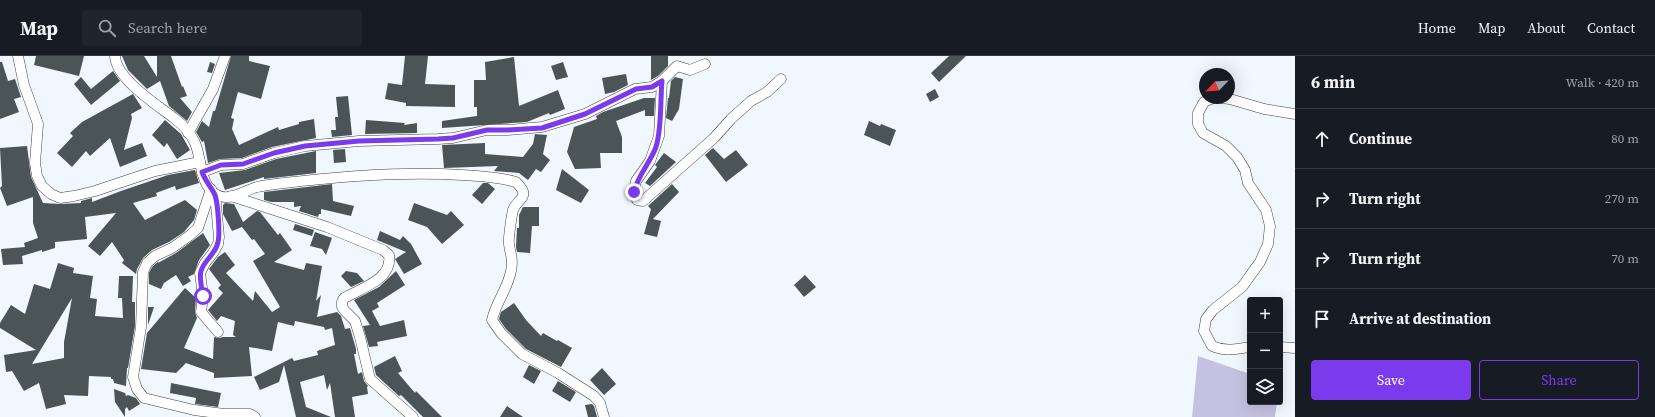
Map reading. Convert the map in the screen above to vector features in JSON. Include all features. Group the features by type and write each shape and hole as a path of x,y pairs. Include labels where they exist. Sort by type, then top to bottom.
{"street":[{"path":"18,56 24,85 38,124 36,163 37,176 42,186 51,194 60,198 95,191 155,171 243,164 274,153 305,146 359,141 453,138 487,130 542,128 585,114 636,89 652,87 662,81 677,66 690,70 705,64"},
{"path":"115,56 115,60 125,77 135,88 176,120 195,143 201,167 213,192 220,237 213,253 200,272 203,296 201,312 218,332"},
{"path":"188,133 213,88 225,56"},
{"path":"662,81 659,136 650,160 636,181 634,192 638,200 643,201 714,138 731,119 751,101 767,92 781,79"},
{"path":"1235,100 1264,109 1295,114"},
{"path":"1203,104 1198,113 1198,124 1203,133 1226,146 1237,157 1245,170 1248,183 1266,210 1270,226 1268,244 1260,262 1242,287 1213,310 1206,319 1204,331 1212,346 1221,350 1247,348"},
{"path":"213,192 222,197 231,196 256,187 272,184 408,172 477,176 516,182 521,186 523,198 513,209 508,243 513,258 511,272 502,298 497,303 492,320 501,333 522,354 558,373 594,396 600,403 604,417"},
{"path":"213,192 198,228 172,248 155,256 147,263 143,272 141,286 141,327 133,377 137,388 144,398 194,410 224,414 250,414 256,417"},
{"path":"231,196 327,227 383,250 389,255 390,262 388,269 379,280 344,298 342,307 355,321 370,378 414,417"},
{"path":"1283,347 1295,348"}],"shaded area":[{"path":"1198,356 1247,373 1247,405 1277,405 1275,417 1192,417"}],"building":[{"path":"36,56 84,56 79,76 34,65"},
{"path":"122,56 144,56 157,77 157,56 171,56 182,87 183,86 187,96 180,98 192,112 187,121 169,106 160,81 147,89 128,70"},
{"path":"231,56 249,56 249,61 270,66 261,99 238,92 231,118 234,119 232,129 239,145 278,127 279,130 299,124 299,122 314,119 316,138 272,147 242,158 220,159 208,163 204,141 202,142 196,132 202,121 209,127"},
{"path":"405,56 428,56 425,84 455,85 455,107 406,106 406,103 385,99 388,83 402,85"},
{"path":"651,56 668,56 668,66 658,76 651,80"},
{"path":"949,56 966,56 939,82 931,73"},
{"path":"514,57 519,106 558,90 565,109 550,115 549,113 527,122 442,128 442,121 477,116 477,107 474,107 474,80 486,80 485,62"},
{"path":"0,62 2,62 8,81 15,79 21,97 14,99 19,112 0,119"},
{"path":"210,62 215,64 212,73 207,72"},
{"path":"563,62 568,77 556,80 551,66"},
{"path":"113,71 120,81 91,105 74,84 81,77 91,89"},
{"path":"626,74 628,85 614,92 605,94 602,78"},
{"path":"675,77 683,79 679,109 672,121 666,118 671,81"},
{"path":"935,89 939,97 930,102 926,94"},
{"path":"133,94 142,108 131,114 132,118 124,150 142,143 147,156 120,167 110,138 90,156 86,151 72,167 57,153 73,136 70,133 82,122"},
{"path":"348,96 352,135 332,137 331,130 336,130 335,117 338,117 336,97"},
{"path":"644,98 655,98 654,116 645,116 645,110 616,121 622,137 622,153 600,153 601,168 575,169 567,152 574,127 597,119 596,116 603,112"},
{"path":"165,120 181,134 190,150 177,159 167,143 164,147 152,135"},
{"path":"366,120 405,123 404,125 417,123 417,133 365,134"},
{"path":"869,121 880,126 881,124 896,130 890,146 864,135"},
{"path":"535,134 547,135 543,154 550,160 541,172 536,169 528,180 519,173 494,171 498,166 444,168 442,145 485,143 485,154 523,157 533,144"},
{"path":"27,146 31,177 43,203 81,203 81,201 92,198 92,202 168,175 195,170 199,183 176,190 175,186 156,193 157,196 133,203 145,220 185,200 197,210 194,220 184,232 169,242 152,250 143,258 136,274 122,263 124,260 112,242 100,256 88,246 116,213 85,217 87,239 55,242 55,248 22,256 23,264 3,265 1,249 25,247 24,243 38,238 33,223 33,197 7,206 0,188 2,186 0,148"},
{"path":"713,148 724,159 736,150 748,165 726,182 705,155"},
{"path":"345,149 346,162 334,163 333,150"},
{"path":"316,151 316,173 264,179 264,177 225,190 219,173 245,170 276,159"},
{"path":"664,153 676,162 650,186 645,183 657,167 655,165"},
{"path":"562,169 589,190 581,203 556,190"},
{"path":"483,183 488,183 495,189 482,204 472,195"},
{"path":"332,184 333,201 354,206 351,216 321,209 321,214 319,214 318,217 299,211 301,206 294,207 294,202 271,202 264,200 264,192"},
{"path":"672,184 679,192 653,219 661,221 657,237 644,234 651,209 648,206"},
{"path":"225,203 234,204 243,222 257,211 260,212 278,235 280,233 292,250 274,262 304,270 306,263 322,266 316,301 321,295 317,317 337,312 341,316 345,329 350,328 356,349 356,354 354,354 358,374 362,372 364,381 368,386 368,394 352,397 355,417 335,417 330,383 327,390 324,375 300,382 306,407 331,417 296,417 284,365 279,382 260,390 254,377 292,358 294,361 318,355 317,351 335,345 332,328 325,330 324,327 295,321 294,326 278,322 272,351 249,347 252,376 214,378 214,373 186,363 176,373 141,369 147,333 185,288 196,298 195,312 197,318 184,348 213,359 214,337 236,337 233,335 235,321 221,316 217,321 208,310 223,293 218,288 221,285 209,269 218,257 225,252 235,265 226,273 253,301 255,291 272,312 280,307 253,261 265,254 254,239 252,240 242,227 232,231 223,214 223,205"},
{"path":"414,203 447,215 451,211 464,225 442,244 427,227 408,220"},
{"path":"523,207 539,207 539,226 532,226 530,253 517,252 516,247 517,228 519,228 519,215"},
{"path":"295,224 314,230 312,236 293,230"},
{"path":"380,231 400,240 403,236 411,244 422,264 404,274 395,259 406,252 377,240"},
{"path":"315,232 332,238 326,255 322,249 310,246"},
{"path":"203,233 210,245 199,260 194,274 188,277 191,281 183,286 176,275 164,283 161,289 149,284 149,273 152,267 159,261 158,263 176,253"},
{"path":"58,263 74,268 73,273 93,276 90,298 97,299 95,316 123,318 122,298 118,298 119,276 133,276 132,302 135,302 135,326 127,368 126,386 114,383 111,377 89,376 88,396 64,395 66,404 46,409 39,383 24,391 12,371 6,372 4,355 36,350 0,328 0,323 11,305 25,314 34,284 50,289","holes":["72,298 64,342 64,358 32,364"]},
{"path":"346,271 357,273 364,281 351,287 341,276"},
{"path":"396,271 405,285 377,303 379,307 372,311 380,326 404,320 407,336 377,342 378,346 369,347 363,326 370,325 354,300 379,287"},
{"path":"805,275 816,287 804,297 794,285"},
{"path":"514,303 526,320 541,336 543,333 572,348 561,367 526,349 506,329 499,319 500,315 501,312"},
{"path":"148,307 154,307 148,325"},
{"path":"395,356 402,371 398,373 415,393 416,391 442,417 423,417 401,395 399,396 376,375 374,367"},
{"path":"529,365 541,371 534,384 523,377"},
{"path":"602,368 616,384 604,395 590,380"},
{"path":"558,381 576,392 570,402 552,391"},
{"path":"171,383 221,393 218,407 195,404 196,398 170,393"},
{"path":"114,389 125,393 126,396 128,395 136,398 140,404 129,411 127,407 125,409 125,417 115,402"},
{"path":"592,404 597,417 588,417 585,405"},
{"path":"507,406 523,417 500,417"}],"route":[{"path":"203,296 200,272 213,253 220,237 215,194 206,182 202,172 221,165 243,164 287,149 359,141 453,138 464,134 487,130 542,128 585,114 636,89 652,87 662,81 659,136 656,148 636,181 634,192"}]}
